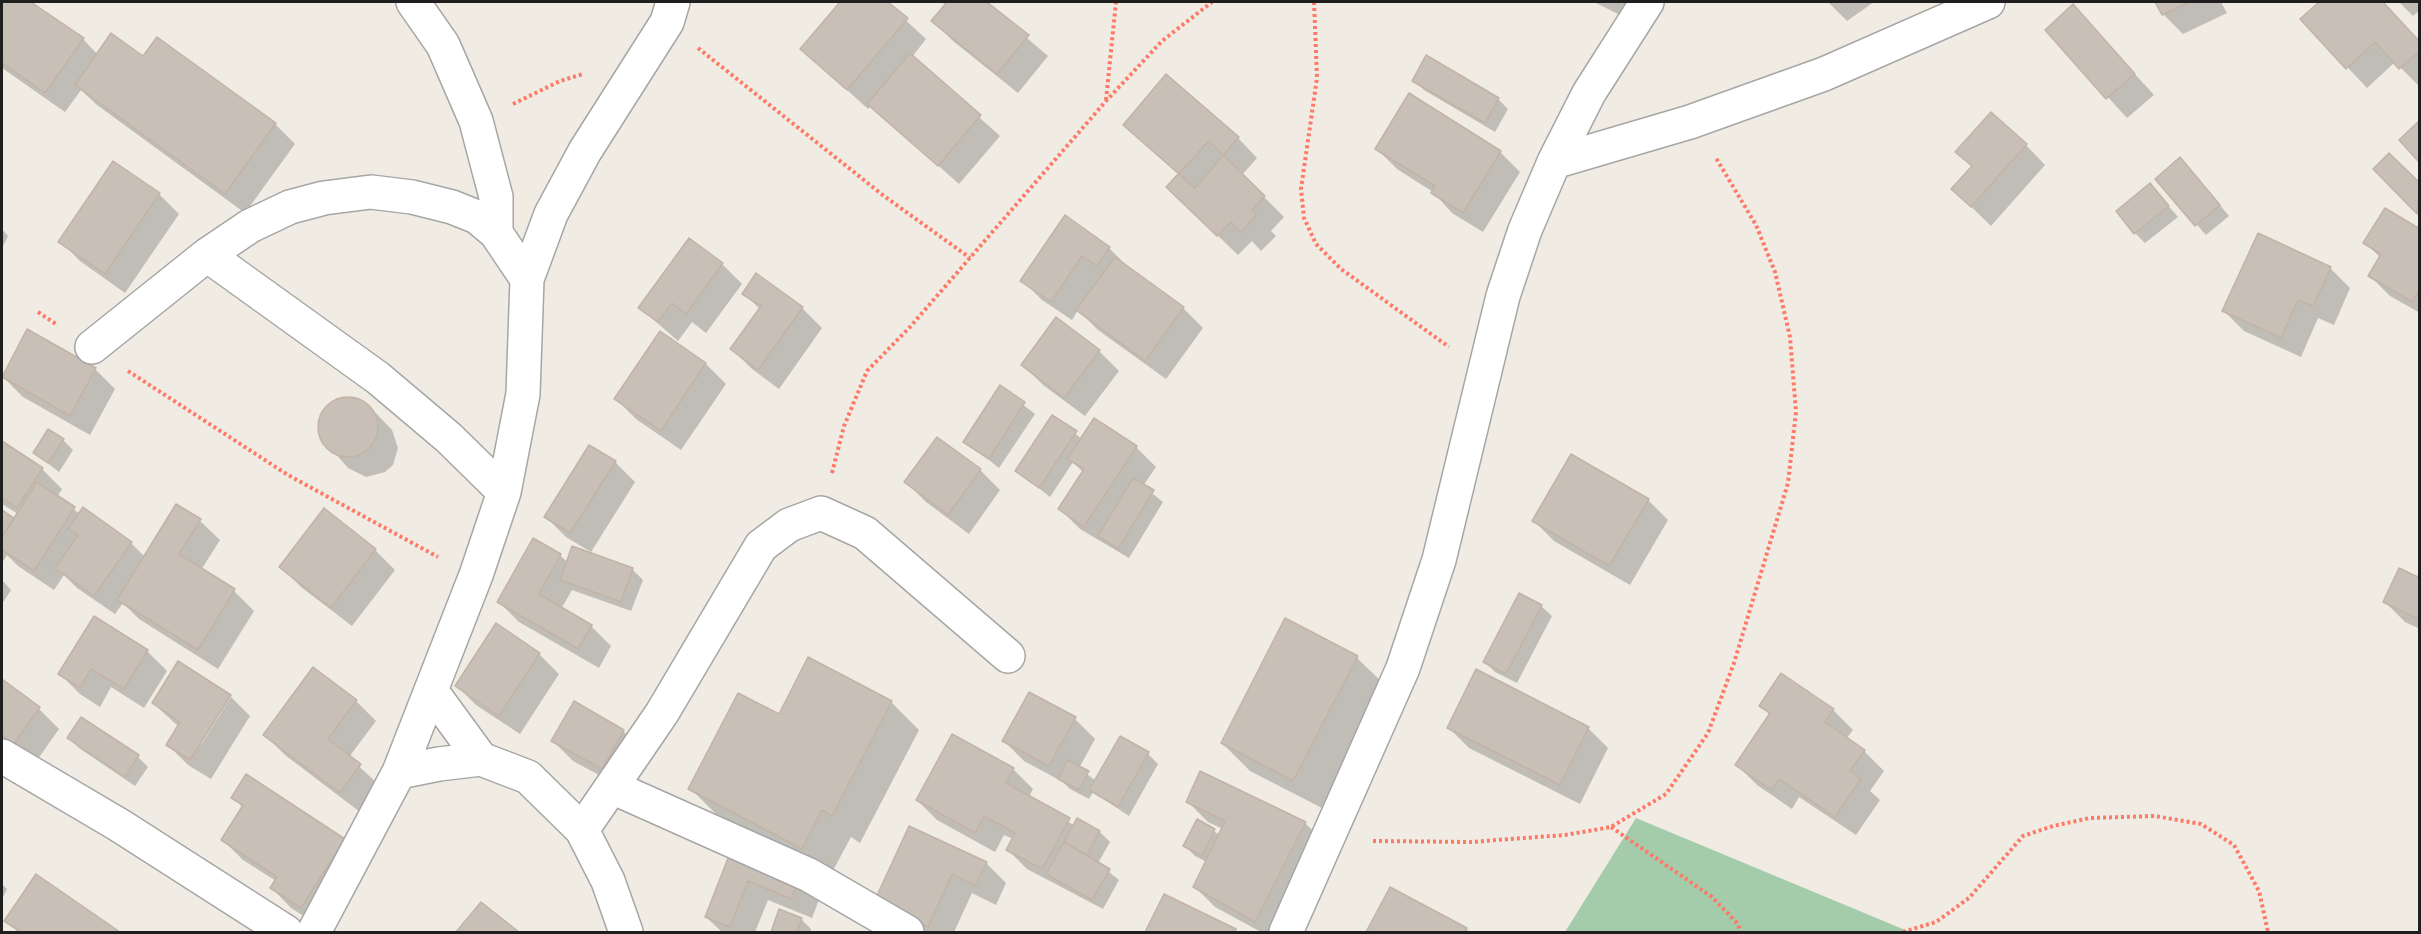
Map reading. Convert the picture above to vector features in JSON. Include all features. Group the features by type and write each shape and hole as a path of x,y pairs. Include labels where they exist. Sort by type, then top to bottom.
{"street":[{"path":"413,2 443,45 476,121 496,197 496,233"},
{"path":"1286,933 1403,668 1439,560 1483,372 1503,296 1521,241 1554,162 1589,93 1647,2"},
{"path":"1554,162 1690,122 1824,74 1988,2"},
{"path":"314,933 399,772 476,575 504,492 522,394 527,279 557,203 585,151 638,70 670,12"},
{"path":"92,347 207,255 250,226 290,207 324,198 371,192 412,197 452,207 477,217 496,233 527,279"},
{"path":"207,255 378,378 449,438 504,492"},
{"path":"582,830 662,713 761,546 789,525 821,513 865,533 1008,656"},
{"path":"432,692 481,759"},
{"path":"2,756 119,825 286,933"},
{"path":"399,772 481,759 528,777 582,830 608,881 626,933"},
{"path":"612,787 809,875 907,933"}],"path":[{"path":"1106,101 1116,2"},
{"path":"821,513 844,426 867,371 1162,41 1212,2"},
{"path":"1314,2 1317,78 1301,189 1304,218 1316,244 1341,270 1483,372"},
{"path":"670,12 764,103 970,258"},
{"path":"476,121 576,75 638,70"},
{"path":"1327,840 1470,842 1565,835 1611,827 1666,794 1708,733 1734,663 1762,563 1788,483 1796,412 1790,337 1775,272 1756,225 1728,175 1690,122"},
{"path":"38,312 288,475 427,552 476,575"},
{"path":"1904,933 1936,922 1969,898 2023,836 2053,826 2090,818 2155,816 2201,824 2234,845 2259,891 2268,933"},
{"path":"1611,827 1712,897 1737,923 1741,933"}],"green space":[{"path":"1636,818 1910,932 1565,932"}],"building":[{"path":"2,2 31,2 84,38 45,93 2,63"},
{"path":"840,2 888,2 908,18 847,90 800,49"},
{"path":"947,2 987,2 1029,35 997,74 931,21"},
{"path":"2155,2 2190,2 2162,15"},
{"path":"2319,2 2383,2 2420,42 2420,51 2399,69 2375,42 2346,69 2300,19"},
{"path":"2073,4 2135,74 2106,99 2045,30"},
{"path":"111,33 143,56 157,37 276,123 225,194 75,85"},
{"path":"910,53 981,115 938,166 867,104"},
{"path":"1426,55 1499,98 1485,123 1412,81"},
{"path":"1166,74 1239,137 1195,188 1123,125"},
{"path":"1409,93 1501,151 1463,213 1431,193 1435,186 1375,149"},
{"path":"1991,112 2027,144 1971,207 1951,189 1972,166 1955,152"},
{"path":"2420,120 2420,159 2418,161 2399,140"},
{"path":"1209,141 1265,196 1252,210 1257,215 1241,232 1231,222 1217,236 1166,187"},
{"path":"2389,153 2420,183 2417,214 2373,169"},
{"path":"2180,157 2220,205 2195,226 2155,179"},
{"path":"113,161 160,193 105,274 58,242"},
{"path":"2150,183 2169,206 2134,234 2116,211"},
{"path":"2385,208 2420,229 2420,290 2412,302 2368,276 2381,254 2363,243"},
{"path":"1065,215 1110,247 1097,266 1082,256 1051,302 1020,281"},
{"path":"2258,233 2331,267 2313,306 2298,300 2281,338 2222,311"},
{"path":"689,238 723,263 686,314 672,303 658,322 638,308"},
{"path":"1115,257 1184,307 1145,361 1076,310"},
{"path":"756,273 803,307 758,370 730,349 761,306 742,294"},
{"path":"1056,317 1100,350 1064,398 1021,365"},
{"path":"27,329 96,368 70,416 2,377"},
{"path":"660,331 706,363 661,431 614,399"},
{"path":"1000,385 1025,402 989,459 963,442"},
{"path":"342,397 354,397 365,402 373,410 378,427 376,439 365,452 354,457 342,457 331,452 323,444 318,433 318,421 323,410 331,402"},
{"path":"1052,415 1077,431 1039,488 1015,471"},
{"path":"1094,418 1137,446 1084,527 1058,509 1084,469 1067,459"},
{"path":"48,429 64,439 48,463 33,453"},
{"path":"937,437 981,469 948,515 904,482"},
{"path":"2,441 43,468 17,508 2,498"},
{"path":"589,445 616,461 570,533 544,517"},
{"path":"1571,454 1649,499 1609,566 1532,521"},
{"path":"1133,478 1154,490 1118,549 1098,536"},
{"path":"37,482 75,507 34,571 2,550 2,537"},
{"path":"176,504 201,519 179,554 235,589 198,650 117,600"},
{"path":"83,507 132,542 94,596 55,568 78,535 68,529"},
{"path":"324,508 376,549 331,608 279,567"},
{"path":"2,510 14,518 2,537"},
{"path":"533,538 561,554 539,594 592,625 578,649 497,602"},
{"path":"572,546 633,568 621,602 560,580"},
{"path":"2399,568 2420,578 2420,620 2383,602"},
{"path":"1519,593 1542,605 1506,674 1483,662"},
{"path":"94,616 148,650 124,689 91,669 80,688 58,674"},
{"path":"1285,618 1358,656 1293,781 1221,743"},
{"path":"496,623 540,653 499,716 455,686"},
{"path":"808,657 892,701 832,816 822,810 802,849 688,789 738,693 779,714"},
{"path":"178,661 231,695 190,760 166,745 180,722 152,703"},
{"path":"313,667 357,700 328,739 361,764 340,793 263,735"},
{"path":"1476,669 1589,727 1560,785 1447,728"},
{"path":"1781,673 1834,709 1825,722 1865,750 1850,771 1861,779 1835,817 1779,779 1771,790 1735,765 1770,713 1759,706"},
{"path":"2,679 40,707 14,744 2,735"},
{"path":"1029,692 1076,717 1049,766 1002,741"},
{"path":"574,701 624,730 602,769 551,741"},
{"path":"81,717 139,755 125,777 67,738"},
{"path":"952,734 1014,768 1006,783 1070,818 1042,869 1006,850 1015,833 984,816 975,833 916,800"},
{"path":"1120,736 1149,752 1118,807 1089,790"},
{"path":"1067,760 1089,771 1079,790 1058,779"},
{"path":"1200,771 1306,822 1255,922 1193,887 1225,821 1186,802"},
{"path":"246,774 345,839 301,908 270,888 277,877 221,840 243,805 231,798"},
{"path":"1077,818 1100,831 1087,855 1064,842"},
{"path":"1197,819 1215,829 1202,856 1183,846"},
{"path":"909,826 987,862 975,886 952,874 928,927 874,902"},
{"path":"1064,842 1110,869 1092,900 1046,874"},
{"path":"732,848 800,876 791,899 748,881 730,927 705,917"},
{"path":"36,874 120,932 21,932 4,921"},
{"path":"1390,887 1467,928 1464,932 1366,932"},
{"path":"1164,894 1236,929 1235,932 1145,932"},
{"path":"481,902 519,932 456,932"},
{"path":"779,909 802,918 797,932 771,932"}]}
